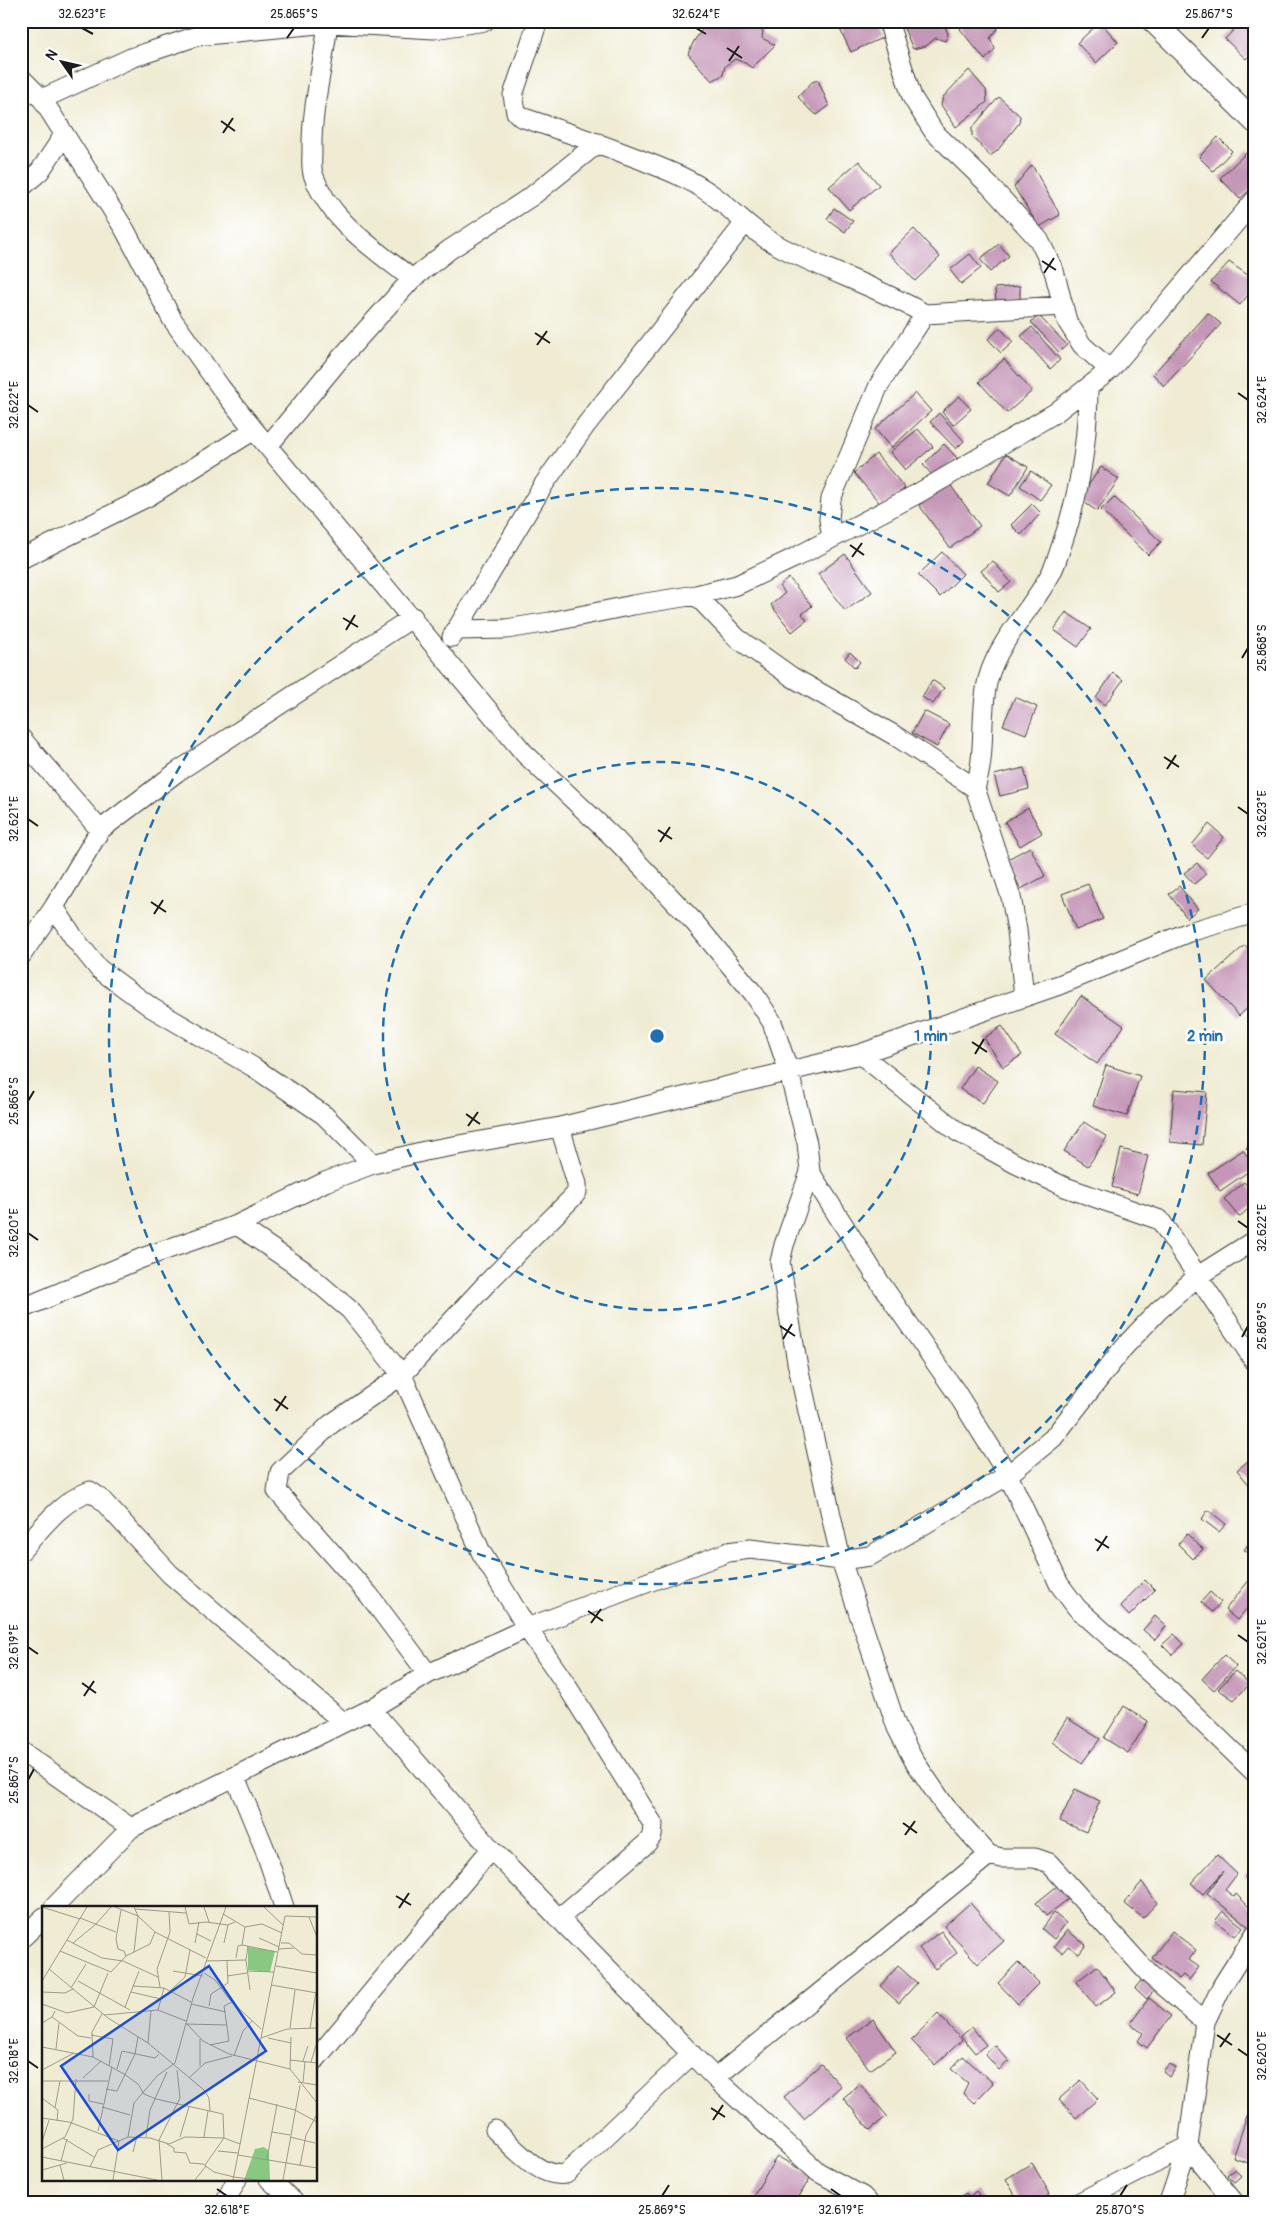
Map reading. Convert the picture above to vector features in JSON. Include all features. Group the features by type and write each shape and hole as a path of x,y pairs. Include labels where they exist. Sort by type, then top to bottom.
{"street":[{"path":"42,99 131,58 197,36 328,22 434,29 485,21"},
{"path":"538,21 513,95 516,112 521,117 598,143 679,175 712,194 745,223 774,244 817,266 899,299 925,314 1063,306"},
{"path":"888,21 912,97 934,132 991,187 1039,240 1054,271 1067,322 1082,345 1110,370"},
{"path":"1153,21 1255,122"},
{"path":"328,22 318,83 312,142 313,173 327,202 352,230 412,280"},
{"path":"21,78 42,99 125,230 172,318 221,388 254,430 413,617 524,753 616,841 695,923 754,994 772,1022 788,1069 807,1143 810,1172 780,1262 797,1362 841,1560 897,1728 913,1759 945,1806 989,1855 1001,1858 1035,1858 1048,1863 1149,1974 1205,2022"},
{"path":"21,188 40,170 64,135"},
{"path":"268,446 339,360 412,280 449,250 532,196 598,143"},
{"path":"457,630 506,629 550,622 633,605 696,595 737,585 917,494 1055,413 1110,370 1255,200"},
{"path":"441,652 457,630 544,484 586,425 745,223"},
{"path":"832,538 829,518 831,499 879,385 925,314"},
{"path":"1024,997 1017,930 1011,897 976,788 980,776 982,714 988,678 1003,645 1051,574 1070,521 1088,428 1088,387"},
{"path":"21,559 149,496 254,430"},
{"path":"696,595 737,638 792,677 894,735 976,788"},
{"path":"21,956 54,907 100,830 178,772 413,617"},
{"path":"21,738 100,830"},
{"path":"54,907 74,938 99,968 152,1008 253,1067 324,1114 373,1164"},
{"path":"21,1309 142,1258 237,1225 325,1182 373,1164 425,1151 560,1127 788,1069 860,1054 1024,997 1189,932 1255,913"},
{"path":"860,1054 958,1132 1008,1160 1065,1188 1160,1220 1255,1362"},
{"path":"428,1674 369,1595 277,1491 280,1472 303,1448 331,1424 402,1375 577,1192 573,1168 560,1127"},
{"path":"810,1172 882,1284 956,1392 1008,1475 1059,1584 1076,1608 1172,1692 1255,1773"},
{"path":"237,1225 303,1270 350,1310 402,1375 481,1552 527,1628 565,1683 653,1824 652,1836 647,1842 558,1919"},
{"path":"55,1906 131,1828 371,1709 428,1674 527,1628 728,1552 750,1549 841,1560 870,1556 1008,1475 1054,1438 1124,1347 1159,1310 1198,1276 1255,1240"},
{"path":"21,1551 63,1505 77,1496 90,1491 100,1498 170,1574 344,1722"},
{"path":"371,1709 491,1849 715,2078 818,2172 862,2196 868,2202"},
{"path":"21,1751 131,1828"},
{"path":"235,1777 264,1847 284,1906"},
{"path":"318,2057 491,1849"},
{"path":"715,2078 989,1855"},
{"path":"21,1939 42,1919"},
{"path":"1169,2202 1188,2146 1205,2022 1222,1986 1255,1934"},
{"path":"495,2130 541,2170 556,2176 566,2174 692,2054"},
{"path":"1080,2202 1117,2181 1188,2146"},
{"path":"1188,2146 1234,2202"},
{"path":"225,2202 236,2180"},
{"path":"270,2180 294,2202"}],"building":[{"path":"708,21 752,21 763,31 762,38 775,45 752,68 735,59 725,66 723,75 712,81 688,54 694,41"},
{"path":"836,21 875,21 884,37 851,52"},
{"path":"910,21 943,21 948,34 945,41 936,38 926,46 913,49 903,26"},
{"path":"968,21 978,21 980,24 993,21 998,28 990,38 995,49 985,60 960,29"},
{"path":"1242,21 1255,33 1255,50 1246,59 1225,39"},
{"path":"1100,22 1118,42 1096,63 1077,43"},
{"path":"969,70 986,90 987,102 956,127 941,105 943,97"},
{"path":"818,80 829,106 817,115 798,97 812,82"},
{"path":"999,97 1020,116 1019,123 997,151 990,156 972,136 972,128"},
{"path":"1218,137 1232,151 1213,171 1199,157"},
{"path":"1248,151 1255,158 1255,185 1240,199 1220,178"},
{"path":"859,161 879,185 849,210 829,187"},
{"path":"1032,165 1060,215 1039,227 1014,187"},
{"path":"834,208 853,221 845,232 827,219"},
{"path":"914,229 940,257 915,281 889,253"},
{"path":"999,244 1009,256 990,272 980,259"},
{"path":"970,254 981,268 961,284 950,270"},
{"path":"1229,262 1255,280 1255,286 1240,305 1211,282"},
{"path":"1020,286 1020,302 996,303 995,288"},
{"path":"1208,313 1221,324 1164,386 1153,374"},
{"path":"1039,316 1067,345 1059,352 1031,322"},
{"path":"1032,327 1060,360 1050,369 1021,336"},
{"path":"1000,328 1013,342 1001,353 988,339"},
{"path":"1004,359 1032,391 1007,413 979,382"},
{"path":"915,393 931,411 891,448 875,429"},
{"path":"959,396 971,409 953,425 942,412"},
{"path":"939,413 964,441 956,449 930,422"},
{"path":"918,429 933,447 905,470 890,452"},
{"path":"944,444 957,458 936,479 923,465"},
{"path":"876,454 905,488 883,507 854,473"},
{"path":"1006,454 1028,467 1010,496 988,483"},
{"path":"1101,467 1119,479 1097,511 1079,499"},
{"path":"1031,471 1051,485 1040,500 1020,486"},
{"path":"949,483 980,526 950,548 919,505"},
{"path":"1114,497 1161,542 1148,555 1101,510"},
{"path":"1032,504 1041,513 1021,535 1011,525"},
{"path":"942,552 963,574 940,597 918,575"},
{"path":"845,554 872,592 845,611 818,574"},
{"path":"993,561 1011,582 999,592 981,571"},
{"path":"789,578 812,606 802,614 807,620 792,632 771,605 785,593 779,586"},
{"path":"1066,612 1091,629 1078,647 1054,630"},
{"path":"850,652 860,662 855,668 845,658"},
{"path":"1113,673 1123,680 1105,705 1096,698"},
{"path":"932,680 944,688 933,704 922,697"},
{"path":"1015,697 1037,707 1026,734 1003,725"},
{"path":"924,711 949,724 937,747 912,733"},
{"path":"1024,768 1029,789 1000,796 994,775"},
{"path":"1028,808 1042,833 1020,846 1005,822"},
{"path":"1209,824 1224,837 1207,858 1192,845"},
{"path":"1030,847 1045,876 1021,889 1006,860"},
{"path":"1197,863 1206,874 1194,884 1184,873"},
{"path":"1088,884 1103,919 1076,930 1062,894"},
{"path":"1179,886 1198,909 1187,918 1169,894"},
{"path":"1245,945 1255,956 1255,1001 1239,1016 1206,980"},
{"path":"1081,996 1124,1026 1097,1064 1055,1034"},
{"path":"1002,1026 1022,1055 1003,1067 984,1038"},
{"path":"1106,1065 1140,1076 1127,1116 1093,1106"},
{"path":"975,1066 998,1081 983,1103 960,1089"},
{"path":"1174,1089 1207,1092 1202,1145 1170,1142"},
{"path":"1084,1122 1107,1137 1088,1166 1064,1151"},
{"path":"1255,1139 1255,1157 1246,1148"},
{"path":"1121,1149 1148,1156 1138,1194 1112,1187"},
{"path":"1243,1150 1255,1167 1220,1191 1208,1173"},
{"path":"1244,1182 1255,1195 1255,1203 1239,1217 1224,1199"},
{"path":"1255,1455 1255,1492 1237,1470"},
{"path":"1208,1510 1226,1524 1219,1532 1202,1519"},
{"path":"1187,1534 1203,1549 1193,1559 1178,1544"},
{"path":"1252,1539 1255,1541 1255,1557 1244,1550"},
{"path":"1251,1578 1255,1582 1255,1599 1237,1620 1225,1610"},
{"path":"1145,1580 1155,1590 1129,1616 1120,1606"},
{"path":"1210,1592 1221,1602 1212,1612 1201,1602"},
{"path":"1155,1616 1166,1626 1155,1640 1143,1630"},
{"path":"1174,1634 1184,1644 1172,1655 1162,1645"},
{"path":"1224,1655 1236,1666 1214,1690 1202,1679"},
{"path":"1235,1671 1250,1684 1234,1700 1218,1689"},
{"path":"1124,1706 1148,1721 1128,1753 1104,1738"},
{"path":"1067,1718 1100,1739 1082,1763 1052,1742"},
{"path":"1075,1789 1100,1801 1086,1832 1060,1821"},
{"path":"1217,1855 1237,1874 1225,1890 1234,1897 1236,1894 1255,1913 1255,1920 1249,1927 1207,1893 1224,1871 1203,1894 1191,1883"},
{"path":"1255,1860 1255,1883 1245,1877"},
{"path":"1142,1882 1157,1903 1143,1918 1124,1903"},
{"path":"1061,1883 1071,1897 1046,1916 1036,1903"},
{"path":"970,1903 1004,1941 978,1964 944,1926"},
{"path":"1223,1911 1243,1927 1235,1936 1215,1921"},
{"path":"1054,1913 1066,1923 1054,1939 1042,1929"},
{"path":"1067,1930 1086,1945 1079,1954 1068,1946 1062,1953 1054,1947"},
{"path":"941,1931 957,1953 935,1969 919,1948"},
{"path":"1172,1931 1196,1950 1189,1960 1199,1967 1189,1980 1183,1975 1179,1979 1152,1958"},
{"path":"1018,1962 1039,1983 1018,2004 998,1983"},
{"path":"898,1966 917,1983 899,2003 880,1986"},
{"path":"1097,1966 1116,1992 1096,2007 1076,1982"},
{"path":"1145,1976 1157,1987 1147,1999 1135,1988"},
{"path":"1149,1998 1171,2016 1147,2048 1138,2041 1143,2033 1130,2024"},
{"path":"938,2014 962,2040 935,2065 911,2040"},
{"path":"873,2019 896,2052 870,2070 847,2038"},
{"path":"972,2027 986,2045 975,2053 961,2036"},
{"path":"995,2045 1009,2061 999,2070 985,2054"},
{"path":"963,2056 993,2083 974,2103 963,2093 968,2083 951,2069"},
{"path":"821,2064 841,2086 804,2119 784,2097"},
{"path":"1169,2064 1176,2067 1170,2077 1163,2071"},
{"path":"1081,2080 1098,2099 1076,2118 1059,2099"},
{"path":"860,2084 887,2116 870,2130 843,2098"},
{"path":"1247,2116 1255,2119 1255,2165 1233,2158"},
{"path":"777,2156 811,2176 796,2202 766,2202 754,2195"},
{"path":"1032,2163 1050,2194 1037,2202 1019,2202 1006,2179"},
{"path":"1235,2169 1241,2176 1234,2182 1227,2175"},
{"path":"976,2191 984,2202 958,2202 957,2200 966,2193 969,2197"}]}
